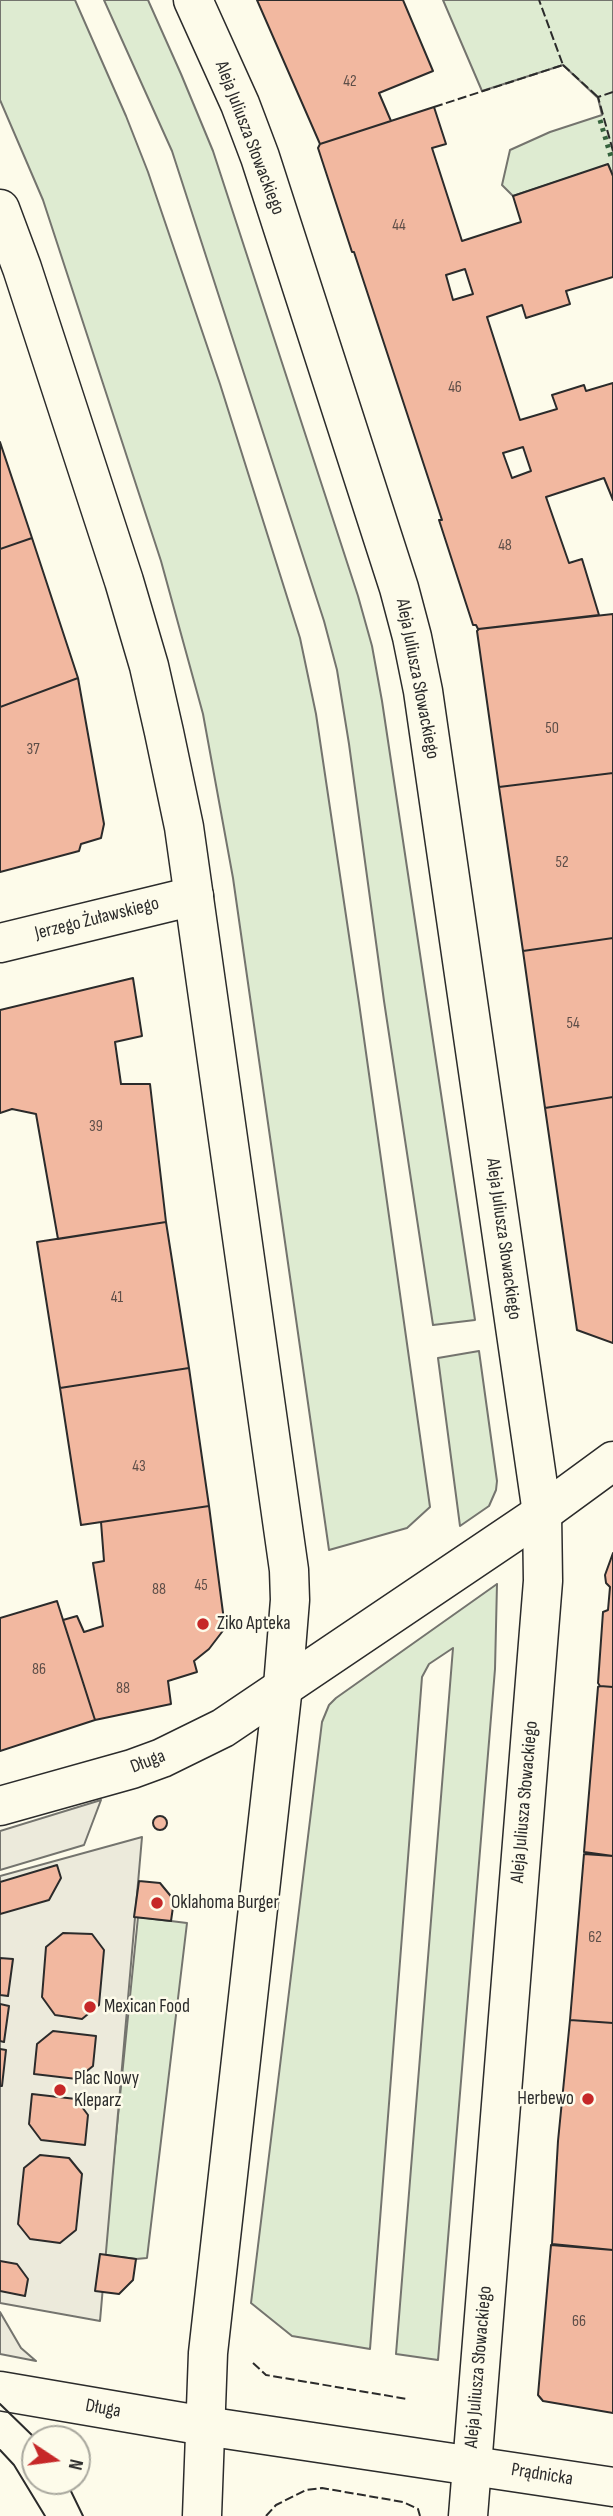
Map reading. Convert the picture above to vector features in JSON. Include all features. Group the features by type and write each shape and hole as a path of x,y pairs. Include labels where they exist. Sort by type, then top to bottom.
{"main road":[{"name":"Aleja Juliusza Słowackiego","path":"193,0 240,104 260,157 399,588 412,637 423,691 542,1513 542,1581 468,2516"},
{"path":"0,209 93,485 149,666 181,813 289,1570 290,1600 283,1686 211,2326 202,2516"},
{"name":"Jerzego Żuławskiego","path":"0,943 194,896"},
{"name":"Długa","path":"0,1806 132,1769 162,1758 223,1728 542,1513 613,1461"},
{"name":"Długa","path":"0,2392 205,2426 472,2464"},
{"name":"Prądnicka","path":"472,2464 613,2487"}],"green space":[{"path":"0,0 75,0 148,172 220,384 300,638 316,714 430,1507 407,1528 329,1550 233,878 203,714 161,561 43,200 0,100"},
{"path":"104,0 148,0 181,74 213,151 358,596 372,646 382,701 475,1320 433,1325 384,1001 349,744 337,670 324,621 172,151"},
{"path":"443,0 613,0 613,176 608,165 513,196 502,185 510,150 550,132 602,115 598,98 563,65 482,91"},
{"path":"479,1351 497,1481 489,1506 460,1526 438,1358"},
{"path":"497,1584 495,1669 438,2360 396,2354 453,1648 429,1664 422,1677 370,2349 292,2336 251,2303 322,1722 329,1705 336,1698"},
{"path":"138,1917 187,1923 147,2258 136,2259 104,2255"}],"shaded area":[{"path":"101,1800 84,1845 0,1870 0,1831"},
{"name":"Plac Nowy Kleparz","path":"142,1837 100,2321 0,2303 0,1876"},
{"path":"0,2312 21,2348 36,2361 0,2354"}],"building":[{"path":"257,0 403,0 433,71 379,93 391,121 320,144"},
{"path":"434,107 446,144 432,148 462,241 521,222 513,196 608,164 613,176 613,277 566,291 570,304 526,318 522,305 487,317 520,420 557,409 552,395 584,385 586,391 613,383 613,500 604,478 546,497 569,563 582,559 599,615 478,629 473,625 439,520 442,520 318,148 320,144","holes":["465,269 473,294 453,300 446,275","523,447 531,471 512,478 503,453"]},
{"path":"0,442 32,538 0,549"},
{"path":"32,538 78,678 0,707 0,549"},
{"path":"613,614 613,773 499,787 477,631"},
{"path":"78,678 104,824 101,838 81,844 79,851 0,872 0,707"},
{"path":"613,773 613,938 523,951 499,787"},
{"path":"613,938 613,1097 545,1108 523,951"},
{"path":"133,978 142,1036 115,1042 121,1084 150,1084 166,1222 58,1239 36,1114 12,1109 0,1113 0,1010"},
{"path":"613,1097 613,1343 577,1330 545,1108"},
{"path":"166,1222 189,1368 60,1388 37,1242"},
{"path":"189,1368 209,1506 81,1525 60,1388"},
{"path":"209,1506 225,1628 209,1649 194,1661 197,1672 168,1681 171,1704 95,1720 63,1620 77,1616 84,1632 103,1626 93,1563 104,1561 101,1522"},
{"path":"613,1553 613,1687 600,1686 598,1683 603,1612 608,1610 610,1587 606,1583 605,1575"},
{"path":"57,1601 95,1720 0,1751 0,1618"},
{"path":"600,1686 613,1687 613,1856 584,1852"},
{"path":"160,1816 165,1818 165,1828 160,1830 155,1828 153,1823 155,1818"},
{"path":"584,1854 613,1856 613,2023 570,2020"},
{"path":"57,1865 61,1878 49,1900 0,1914 0,1882"},
{"path":"139,1881 160,1883 174,1900 171,1921 134,1917"},
{"path":"63,1933 92,1934 104,1950 99,2005 82,2019 55,2015 42,1997 46,1947"},
{"path":"0,1958 13,1959 8,1996 0,1995"},
{"path":"0,2004 9,2006 4,2042 0,2041"},
{"name":"Herbewo","path":"570,2020 613,2023 613,2250 552,2244 558,2141"},
{"path":"53,2031 96,2036 93,2066 77,2079 34,2074 37,2044"},
{"path":"0,2049 6,2050 2,2086 0,2086"},
{"path":"32,2094 76,2099 88,2115 85,2145 41,2140 29,2124"},
{"path":"40,2155 69,2158 82,2174 76,2230 60,2243 30,2239 18,2224 24,2168"},
{"path":"551,2245 613,2250 613,2413 543,2401 538,2395"},
{"path":"100,2254 136,2259 133,2280 119,2294 95,2291"},
{"path":"0,2261 17,2264 28,2279 25,2296 0,2291"}],"tram line":[{"path":"0,2404 22,2425"},
{"path":"0,2450 14,2465 45,2516"},
{"path":"73,2495 83,2516"}],"hedge":[{"path":"600,120 612,160"}],"fence":[{"path":"434,107 563,65 539,0"},
{"path":"563,65 598,97"},
{"path":"613,92 598,97 613,151"},
{"path":"253,2363 266,2375 407,2399"},
{"path":"266,2516 276,2505 306,2490 322,2488 403,2502 418,2509 420,2516"}],"place":[{"name":"Ziko Apteka","path":"203,1624"},
{"name":"Oklahoma Burger","path":"157,1903"},
{"name":"Mexican Food","path":"90,2007"},
{"name":"Plac Nowy Kleparz","path":"60,2090"},
{"name":"Herbewo","path":"588,2099"}]}
